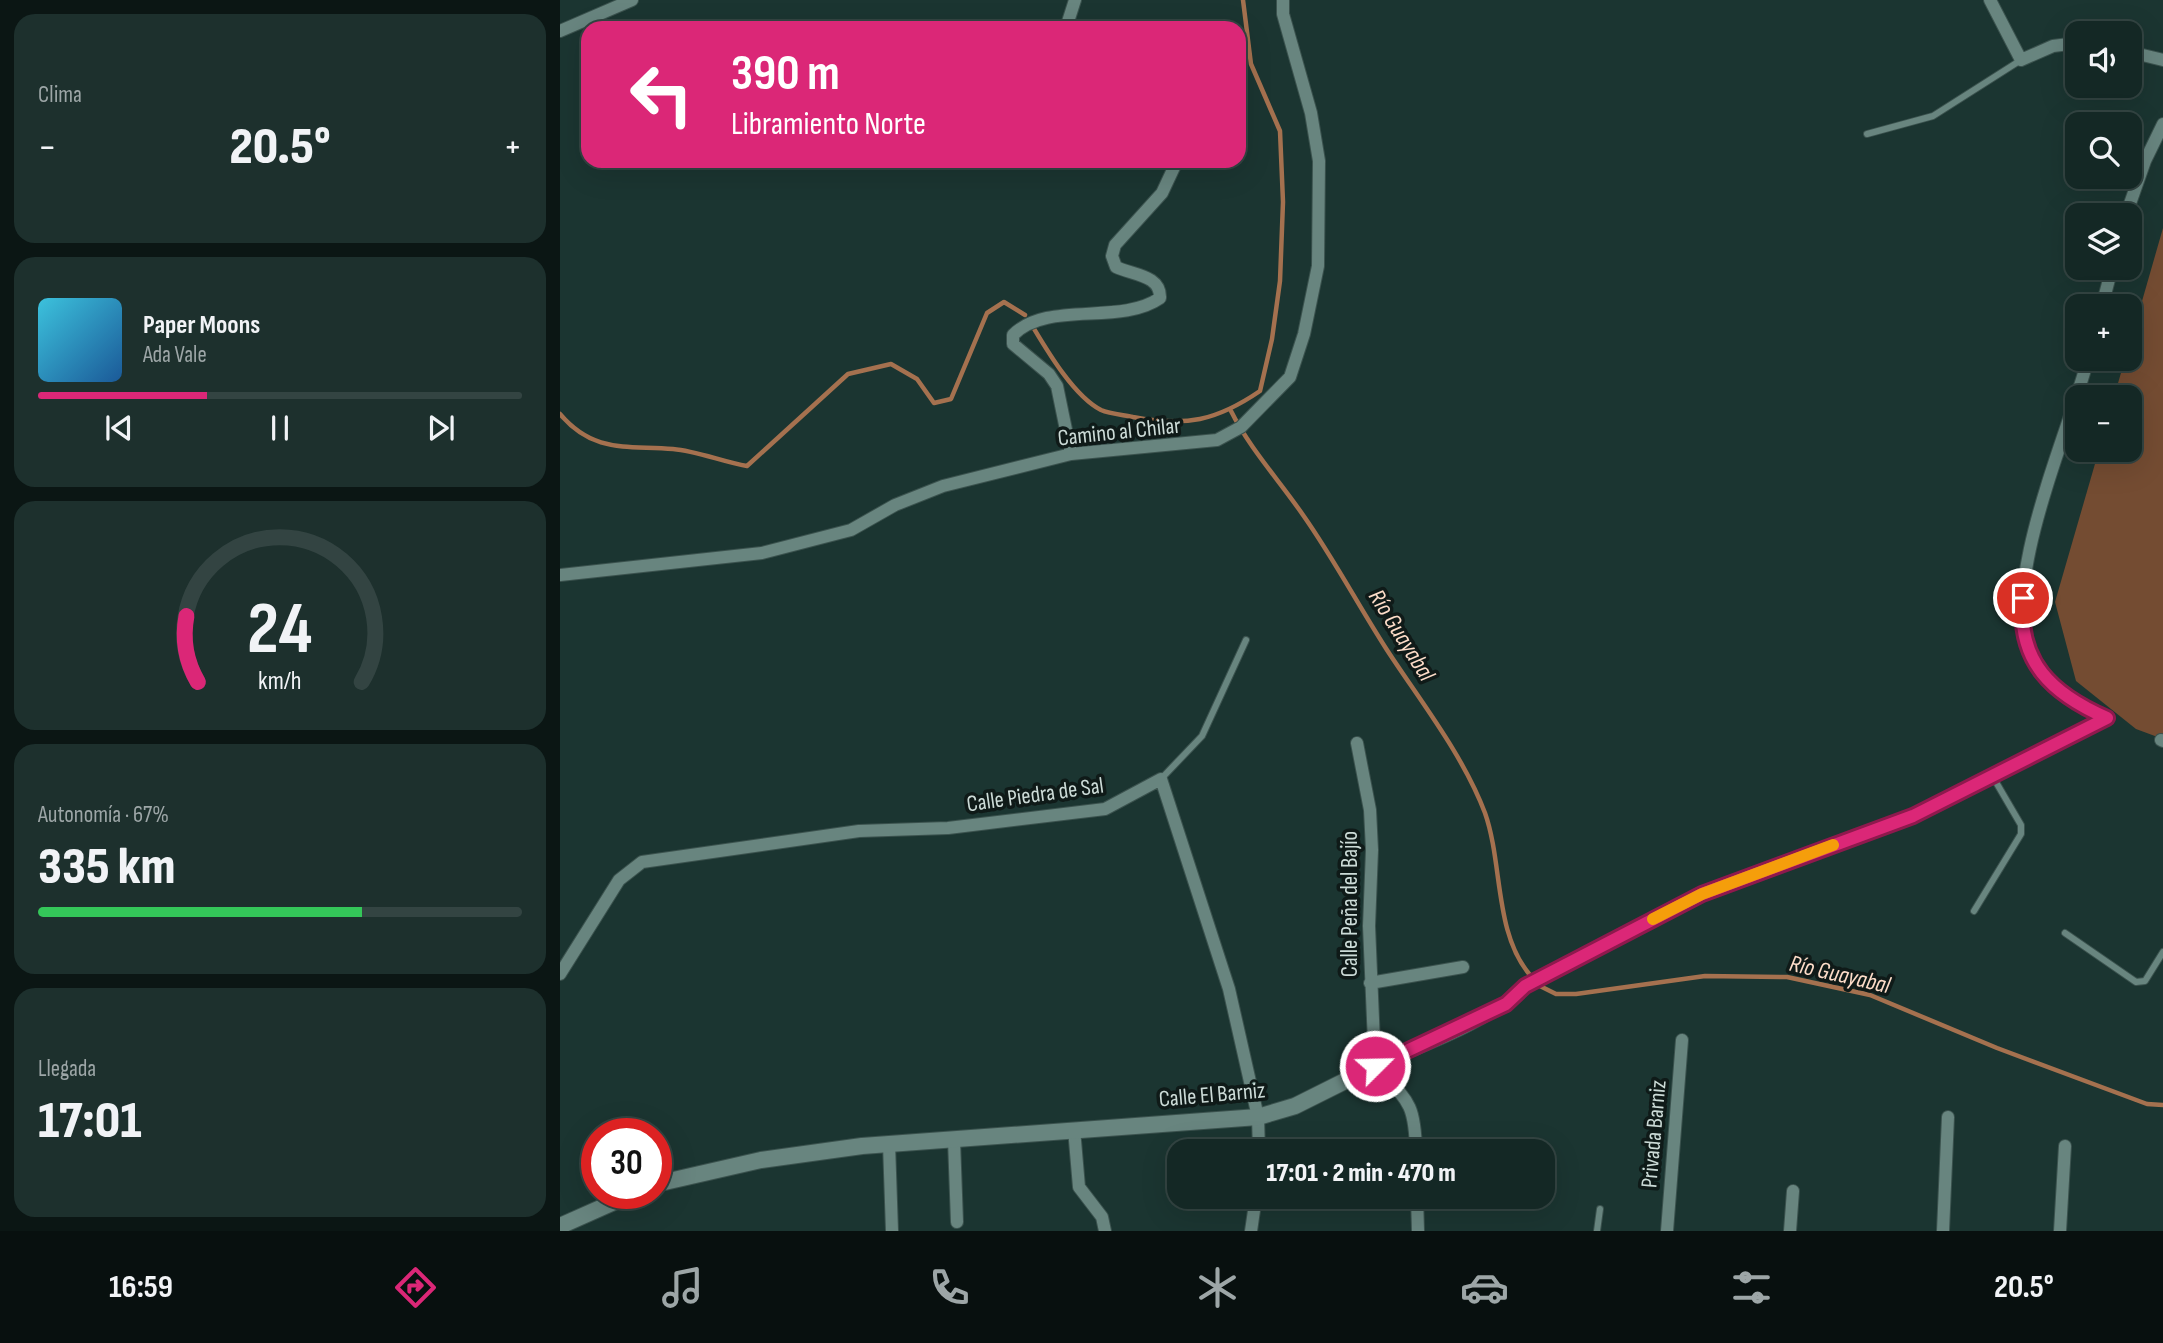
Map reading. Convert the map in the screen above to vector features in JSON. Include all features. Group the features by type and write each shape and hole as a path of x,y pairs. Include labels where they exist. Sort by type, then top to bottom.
{"street":[{"path":"583,21 632,0"},
{"path":"1068,21 1075,0"},
{"name":"Camino al Chilar","path":"560,575 762,553 850,530 895,505 943,486 1071,454 1202,443 1217,440 1240,428 1290,377 1304,334 1318,266 1319,161 1311,113 1283,14 1283,0"},
{"path":"1990,0 2021,60 2053,46 2065,44"},
{"path":"560,31 581,22"},
{"path":"2142,55 2163,60"},
{"path":"2130,203 2163,124"},
{"path":"1071,454 1058,386 1049,374 1013,344 1013,335 1020,328 1047,320 1132,311 1149,306 1160,298 1161,289 1155,280 1115,267 1112,256 1115,245 1162,193 1174,168"},
{"name":"Calle El Barniz","path":"672,1180 761,1160 889,1144 1258,1117 1295,1106 1506,1004 1525,986 1702,894 1913,816 2107,718 2077,705 2046,679 2029,653 2021,620 2025,576 2041,508 2084,371"},
{"name":"Calle Peña del Bajío","path":"1357,743 1370,810 1370,983 1375,1066"},
{"path":"1161,779 1229,989 1258,1117 1259,1139"},
{"name":"Calle Piedra de Sal","path":"560,974 619,880 642,862 859,831 948,828 1105,809 1161,779"},
{"path":"1370,983 1463,967"},
{"name":"Privada Barniz","path":"1667,1231 1682,1040"},
{"path":"1375,1066 1406,1098 1415,1118 1416,1139"},
{"path":"1943,1231 1948,1117"},
{"path":"1074,1129 1079,1187 1102,1217 1105,1231"},
{"path":"954,1140 957,1222"},
{"path":"889,1144 892,1231"},
{"path":"2060,1231 2065,1146"},
{"path":"1790,1231 1793,1191"},
{"path":"560,1226 598,1209"},
{"path":"1251,1231 1254,1209"},
{"path":"1417,1209 1418,1231"}],"lane":[{"path":"1867,134 1933,117 2021,60"},
{"path":"1161,779 1202,736 1246,640"},
{"path":"1974,911 2021,834 2021,825 1992,776"},
{"path":"2065,933 2136,982 2145,981 2163,951"},
{"path":"1597,1231 1600,1209"}],"shaded area":[{"path":"2163,228 2163,739 2136,729 2076,681 2055,602 2096,462 2142,462 2142,385 2117,385 2122,371 2142,371 2142,301"}],"waterway":[{"path":"1243,0 1246,21"},
{"path":"1033,327 1054,361 1081,395 1101,410 1152,420 1185,421 1214,415 1260,391 1272,339 1280,281 1283,202 1280,131 1251,64 1246,24"},
{"path":"560,414 573,427 599,442 626,447 682,450 747,466 848,374 891,364 917,379 934,403 951,399 987,313 1004,302 1025,315"},
{"name":"Río Guayabal","path":"1231,411 1314,532 1465,770 1476,791 1491,833 1510,939 1518,958 1530,975"},
{"name":"Río Guayabal","path":"1536,984 1556,994 1576,994 1705,976 1787,977 1870,995 1997,1048 2147,1104 2163,1105"}],"slow traffic":[{"path":"1653,919 1702,894 1833,845"}],"route":[{"path":"1375,1066 1506,1004 1525,986 1702,894 1913,816 2107,718 2077,705 2046,679 2029,653 2021,620 2023,598"}]}
